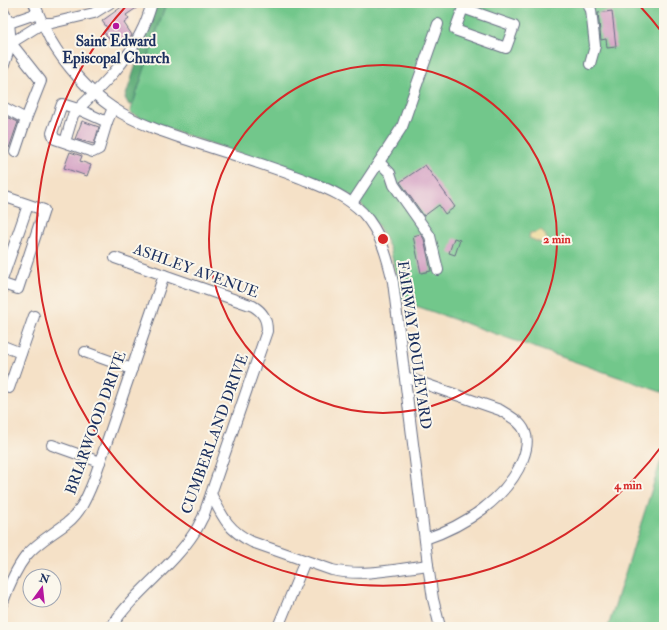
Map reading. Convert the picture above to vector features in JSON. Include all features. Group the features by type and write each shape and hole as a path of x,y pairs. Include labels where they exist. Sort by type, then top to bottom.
{"street":[{"path":"3,68 11,43 42,23 52,23 94,13 110,3"},
{"path":"65,142 74,115 124,60 141,32 152,3"},
{"path":"587,3 591,10 595,46 590,64"},
{"path":"6,23 36,8"},
{"name":"FAIRWAY BOULEVARD","path":"36,8 50,39 67,63 95,93 113,108 134,120 164,132 296,176 326,188 352,203 372,225 386,253 394,288 428,565 433,599 440,627"},
{"path":"463,8 514,26 506,48 455,30 463,8"},
{"path":"3,11 11,43 41,81 14,152"},
{"path":"352,203 402,127 438,24"},
{"path":"107,122 78,109 62,104 52,132 55,139 93,152 99,149 113,108"},
{"path":"3,107 26,119"},
{"path":"379,162 390,173 394,185 430,236 438,270"},
{"path":"3,196 44,210 18,289 3,284"},
{"path":"3,277 28,204"},
{"name":"ASHLEY AVENUE","path":"115,258 249,304 258,309 264,316"},
{"name":"BRIARWOOD DRIVE","path":"3,602 13,576 26,555 68,522 81,507 90,490 164,275"},
{"path":"9,388 34,316"},
{"name":"CUMBERLAND DRIVE","path":"111,627 131,602 183,548 203,517 266,336 267,326 264,316"},
{"path":"3,346 21,353"},
{"path":"85,352 132,369"},
{"path":"405,377 500,410 511,416 520,424 525,431 527,438 525,454 521,464 501,494 487,506 466,520 435,536 425,539"},
{"path":"52,445 100,462"},
{"path":"211,494 223,517 235,532 252,542 332,570 359,574 428,565"},
{"path":"278,627 305,561"}],"green space":[{"path":"156,3 166,3 133,104 129,105 125,98"},
{"path":"166,3 664,3 664,393 402,301 390,248 379,227 360,203 342,190 314,178 159,126 130,113"},
{"path":"664,451 664,627 608,627"}],"sand":[{"path":"541,230 548,241 548,245 529,238 530,233"}],"building":[{"name":"Saint Edward Episcopal Church","path":"127,3 144,3 126,15 129,19 124,23 132,35 130,38 120,45 117,40 112,43 104,32 108,29 102,21"},
{"path":"612,11 616,47 607,48 606,39 601,40 598,13"},
{"path":"5,116 18,122 9,148 3,146 3,123"},
{"path":"82,121 99,127 94,144 75,139"},
{"path":"70,152 82,156 80,161 91,165 87,176 64,168"},
{"path":"425,165 455,207 445,214 439,205 424,216 400,182"},
{"path":"421,234 424,239 431,271 421,273 413,236"},
{"path":"454,238 460,240 455,255 449,253"}],"place":[{"name":"Saint Edward Episcopal Church","path":"116,26"}]}
